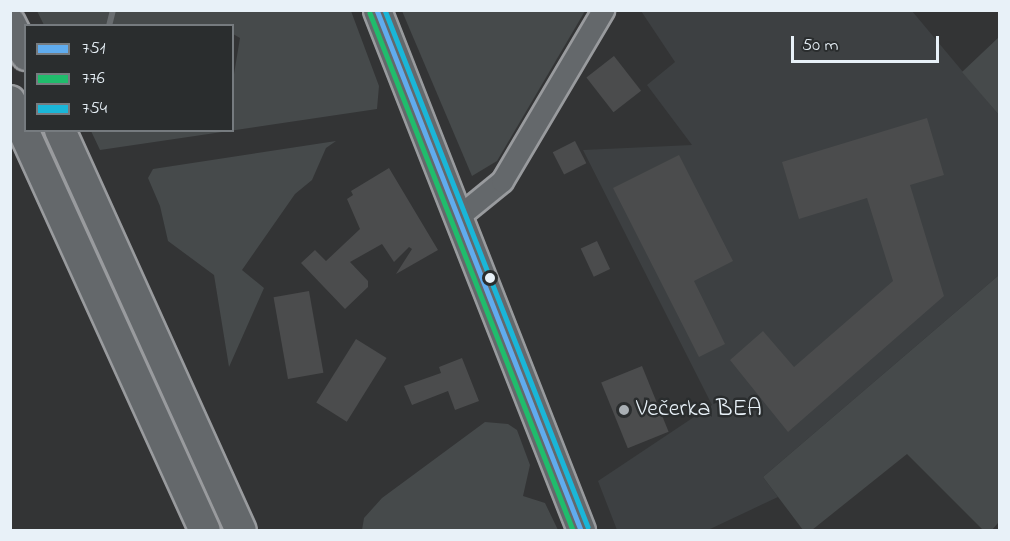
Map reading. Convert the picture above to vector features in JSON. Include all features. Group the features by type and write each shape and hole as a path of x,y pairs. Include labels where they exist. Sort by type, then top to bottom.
{"highway":[{"path":"10,23 24,52"},
{"path":"10,101 24,132"},
{"path":"24,132 205,531"},
{"path":"61,132 241,531"}],"main road":[{"path":"377,10 581,531"}],"street":[{"path":"459,216 502,181 603,10"}],"shaded area":[{"path":"37,11 351,11 379,86 377,109 234,130 234,74 240,38 234,35 234,24 44,24"},
{"path":"402,11 585,11 497,161 472,176"},
{"path":"641,11 912,11 999,115 999,275 763,477 778,497 708,530 617,530 598,481 712,405 583,150 692,145 647,85 675,62"},
{"path":"999,37 999,115 962,72"},
{"path":"91,132 222,132 100,150"},
{"path":"336,141 326,148 312,180 295,194 242,270 264,288 229,367 214,275 168,241 160,206 148,178 153,169"},
{"path":"999,275 998,523 992,530 983,530 907,454 812,530 803,530 763,477"},
{"path":"485,422 508,424 517,430 530,465 523,496 545,503 558,530 362,530 364,518 382,498"}],"building":[{"path":"614,56 641,91 614,112 586,78"},
{"path":"927,118 944,175 910,185 944,296 788,432 730,360 763,331 794,367 893,281 867,198 799,219 782,162"},
{"path":"575,141 586,163 564,175 553,152"},
{"path":"679,155 733,261 694,281 725,344 699,357 613,188"},
{"path":"389,168 438,250 396,274 412,249 409,247 394,262 382,244 350,262 368,281 368,287 345,309 301,263 315,250 326,261 360,229 347,199 353,195 351,191"},
{"path":"597,241 610,269 594,277 581,249"},
{"path":"309,291 323,373 288,379 274,297"},
{"path":"356,339 387,358 347,422 316,403"},
{"path":"462,358 479,401 455,410 448,391 412,405 404,386 441,373 439,367"},
{"path":"642,366 669,432 628,448 601,382"}],"waterway":[{"path":"110,24 113,10"}],"transit line":[{"name":"751","path":"377,10 581,530"},
{"name":"754","path":"385,10 588,527"},
{"name":"776","path":"370,13 573,530"}],"place":[{"name":"Večerka BEA","path":"624,410"}]}
